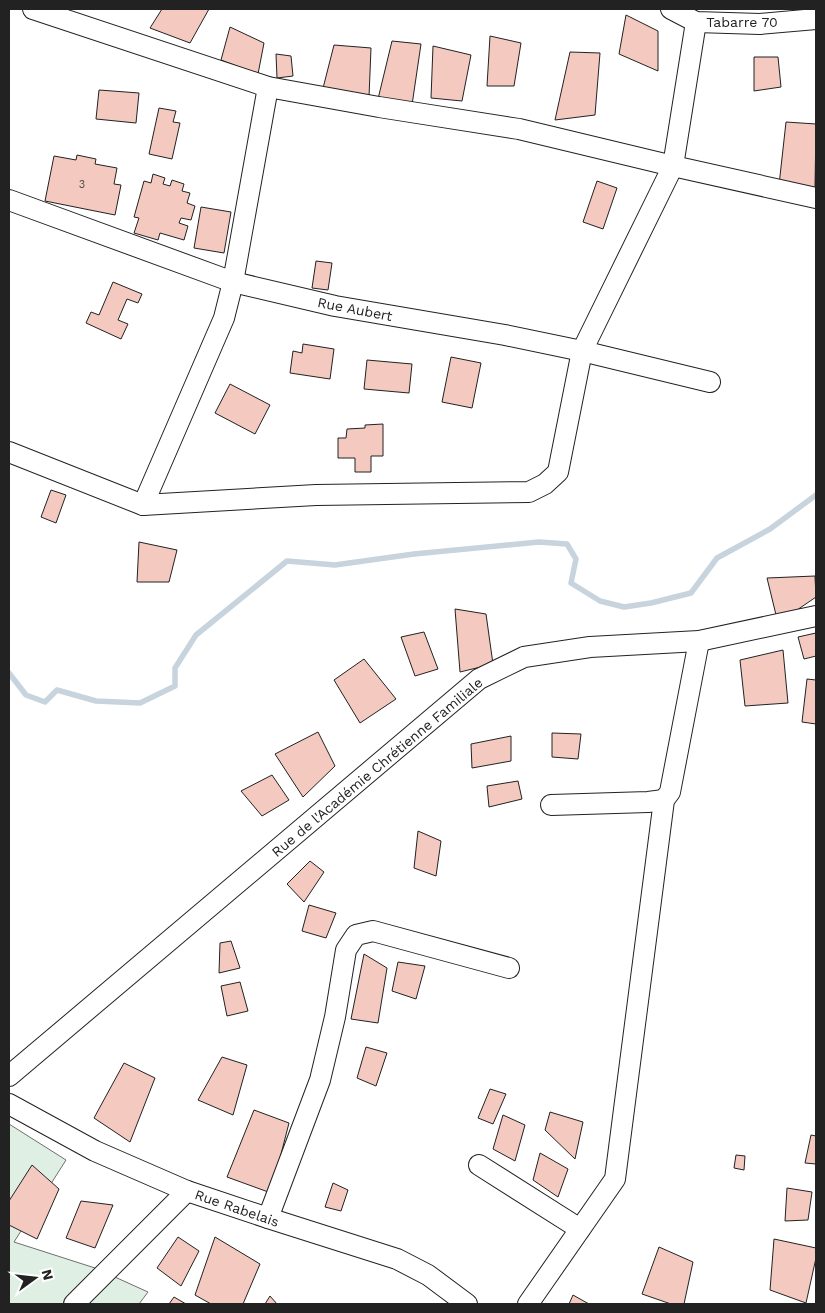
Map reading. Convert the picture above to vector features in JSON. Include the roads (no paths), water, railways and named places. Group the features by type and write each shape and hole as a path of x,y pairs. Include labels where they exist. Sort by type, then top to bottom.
{"street":[{"path":"33,9 268,87 519,129 816,198"},
{"name":"Tabarre 70","path":"672,9 696,22 760,24 816,19"},
{"path":"9,452 143,506 316,495 529,492 545,484 558,472 582,351 673,166 696,22"},
{"path":"143,506 224,318 233,282 268,87"},
{"name":"Rue Aubert","path":"9,200 233,282 335,306 506,335 710,382"},
{"name":"Rue de l'Académie Chrétienne Familiale","path":"9,1076 479,679 524,657 590,647 699,642 816,616"},
{"path":"528,1304 615,1179 664,800 670,792 699,642"},
{"path":"551,804 664,800"},
{"path":"268,1218 320,1080 335,1017 346,950 356,935 373,931 509,968"},
{"name":"Rue Rabelais","path":"9,1104 95,1151 188,1191 397,1259 428,1275 467,1304"},
{"path":"479,1164 580,1229"},
{"path":"74,1304 188,1191"}],"waterway":[{"path":"9,673 26,695 45,702 57,690 96,701 140,703 175,686 175,668 196,635 287,561 335,565 414,554 539,542 567,544 576,559 571,583 600,601 624,607 651,603 691,593 717,558 770,529 816,495"}]}
